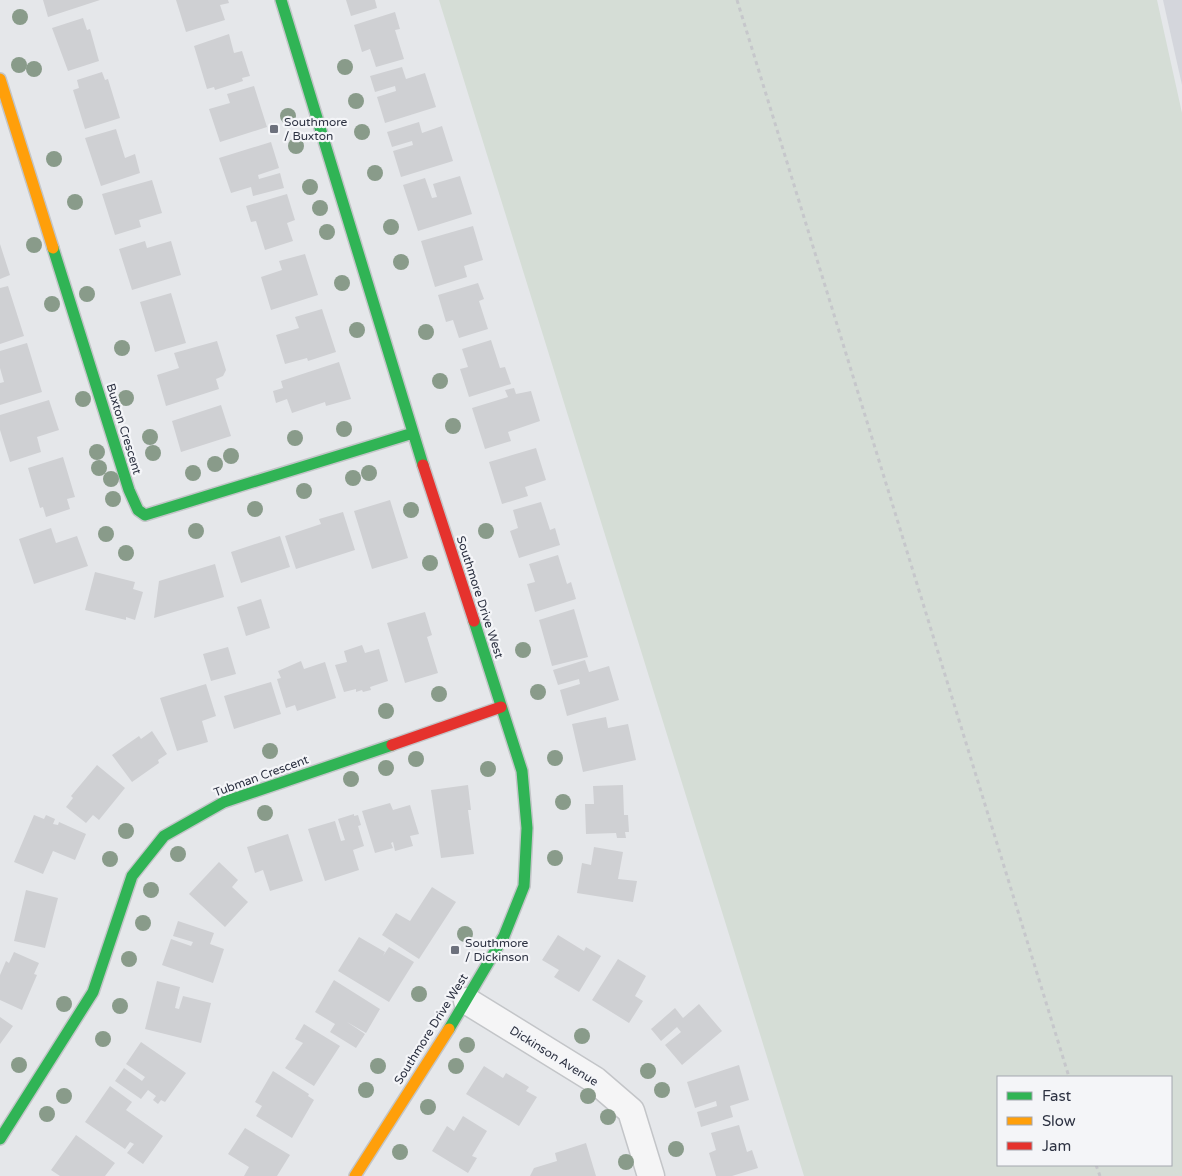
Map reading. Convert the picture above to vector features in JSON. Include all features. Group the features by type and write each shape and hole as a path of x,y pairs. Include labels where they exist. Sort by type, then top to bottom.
{"street":[{"name":"Southmore Drive West","path":"281,0 413,433 522,771 527,828 524,886 504,936 466,1001 355,1176"},
{"name":"Buxton Crescent","path":"0,79 126,481 138,510 144,515 154,514 413,433"},
{"name":"Tubman Crescent","path":"0,1140 93,992 132,876 164,836 224,802 501,707"},
{"name":"Dickinson Avenue","path":"466,1001 595,1080 631,1111 651,1176"}],"path":[{"path":"737,0 1069,1076"}],"shaded area":[{"path":"439,0 1157,0 1182,113 1182,1176 804,1176"},
{"path":"1163,0 1182,0 1182,85"}],"building":[{"path":"43,0 100,0 48,17"},
{"path":"176,0 228,0 229,3 220,5 225,20 186,32"},
{"path":"346,0 375,0 377,8 351,16"},
{"path":"395,12 400,29 395,30 404,59 376,67 370,49 362,52 354,25"},
{"path":"83,18 87,30 90,29 99,61 68,71 52,28"},
{"path":"229,34 234,53 242,51 250,76 242,78 243,81 215,90 214,87 207,89 194,46"},
{"path":"402,67 406,79 425,73 436,107 385,123 377,97 396,91 395,86 375,92 370,76"},
{"path":"102,72 105,80 108,79 120,118 85,129 73,90 79,88 77,80"},
{"path":"254,86 267,127 220,142 209,109 230,103 227,94"},
{"path":"419,122 422,133 442,126 453,161 401,177 393,151 413,145 412,141 392,147 387,132"},
{"path":"116,129 125,158 135,154 140,173 101,186 85,138"},
{"path":"271,142 279,168 258,175 259,179 280,173 284,188 253,196 251,187 231,193 219,158"},
{"path":"460,176 472,214 418,231 403,185 425,178 432,198 437,197 433,184"},
{"path":"152,180 162,213 139,220 141,227 115,235 102,194"},
{"path":"287,194 295,220 287,223 293,241 265,250 256,221 251,222 246,206"},
{"path":"473,226 483,260 464,266 467,277 435,287 421,241"},
{"path":"145,241 147,248 171,241 181,275 132,290 119,249"},
{"path":"0,244 10,275 0,279"},
{"path":"305,254 318,295 271,310 261,277 282,270 279,261"},
{"path":"478,283 484,299 479,301 488,329 459,338 453,320 446,322 438,295"},
{"path":"8,286 24,336 0,344 0,288"},
{"path":"171,293 186,343 155,352 140,302"},
{"path":"322,309 336,352 308,361 307,358 285,364 276,335 299,328 295,317"},
{"path":"491,340 500,368 505,367 511,384 469,397 460,369 468,367 462,349"},
{"path":"217,341 226,370 223,376 216,379 219,389 166,406 157,375 179,368 174,353"},
{"path":"27,343 42,392 0,405 0,383 4,382 0,368 0,351"},
{"path":"339,362 351,399 326,406 325,402 292,413 287,399 276,403 273,391 283,388 281,381"},
{"path":"514,388 516,394 531,391 540,421 508,432 511,441 485,449 472,408 508,397 505,390"},
{"path":"49,400 59,430 37,437 41,452 10,462 0,430 0,415"},
{"path":"221,405 231,436 181,452 172,421"},
{"path":"536,448 546,480 525,487 528,496 502,504 489,462"},
{"path":"63,457 75,497 67,499 70,509 46,517 43,507 40,508 28,468"},
{"path":"390,500 408,558 372,569 354,511"},
{"path":"541,502 550,530 555,528 560,545 519,558 510,531 518,528 513,510"},
{"path":"343,512 355,550 296,569 285,536 321,524 319,519"},
{"path":"51,528 56,543 77,536 88,566 34,584 19,539"},
{"path":"280,536 290,567 241,583 231,552"},
{"path":"558,555 567,584 571,582 576,599 535,612 527,584 535,582 529,564"},
{"path":"215,564 224,597 154,618 159,581"},
{"path":"95,572 135,582 133,589 143,592 135,620 126,617 126,620 85,610"},
{"path":"261,599 270,628 246,636 237,607"},
{"path":"574,609 588,657 552,666 539,620"},
{"path":"425,612 432,635 427,637 438,673 405,683 387,623"},
{"path":"362,645 365,653 379,649 388,681 370,687 371,690 363,692 362,690 356,692 356,689 344,692 335,665 347,662 344,651"},
{"path":"228,647 236,674 211,681 203,654"},
{"path":"585,660 589,672 609,666 619,700 567,716 560,690 580,684 579,679 558,685 553,670"},
{"path":"301,661 304,669 325,662 336,698 297,711 295,705 286,708 277,679 281,678 278,671"},
{"path":"271,682 281,714 234,729 224,696"},
{"path":"206,684 216,716 202,721 208,742 177,751 160,698"},
{"path":"606,717 608,728 628,724 636,760 583,772 572,724"},
{"path":"152,731 167,754 158,760 159,763 132,782 112,755 139,736 141,739"},
{"path":"97,765 125,788 99,820 93,815 86,823 66,807 73,798 71,796"},
{"path":"468,785 471,810 468,810 474,854 441,858 431,790"},
{"path":"623,785 624,815 628,815 629,832 625,832 626,838 617,838 616,833 586,834 585,804 594,804 593,786"},
{"path":"390,803 393,810 410,805 419,834 410,836 413,846 395,851 393,842 391,843 393,848 375,853 362,811"},
{"path":"354,814 354,816 358,815 361,825 358,826 364,846 353,850 359,870 325,881 308,829 335,821 341,841 345,840 338,819"},
{"path":"34,815 44,819 46,815 55,819 53,824 58,825 59,822 86,834 75,860 53,851 43,874 14,862"},
{"path":"288,834 303,881 270,891 263,870 255,873 247,847"},
{"path":"594,847 623,852 618,879 637,881 633,902 577,893 582,863 591,865"},
{"path":"219,862 238,880 232,887 248,902 225,927 189,894"},
{"path":"432,887 456,902 419,959 382,935 396,913 410,921"},
{"path":"26,890 58,898 45,948 14,941"},
{"path":"178,921 214,933 210,944 224,949 213,983 162,965 171,939 191,946 193,942 173,936"},
{"path":"558,935 584,951 586,947 601,956 579,992 554,977 559,970 542,960"},
{"path":"359,937 385,952 383,956 389,947 414,962 389,1002 338,971"},
{"path":"14,952 39,963 34,974 37,975 22,1010 0,1000 0,975 6,961 9,963"},
{"path":"618,959 646,976 635,996 643,1001 629,1023 592,1000"},
{"path":"334,980 380,1009 366,1033 347,1022 365,1034 356,1048 330,1032 335,1024 315,1012"},
{"path":"157,981 180,987 175,1008 179,1009 183,996 211,1003 201,1043 145,1029"},
{"path":"699,1004 722,1031 682,1065 665,1045 681,1032 677,1027 661,1041 651,1029 675,1008 683,1018"},
{"path":"0,1017 13,1026 0,1044"},
{"path":"304,1024 340,1046 314,1086 285,1068 303,1043 295,1039"},
{"path":"141,1042 186,1073 165,1102 161,1100 158,1104 153,1100 156,1096 148,1090 141,1099 115,1081 124,1068 142,1081 145,1077 126,1064"},
{"path":"739,1065 749,1100 730,1106 733,1117 701,1127 697,1112 717,1106 716,1101 695,1108 687,1082"},
{"path":"484,1066 503,1078 506,1073 529,1087 526,1091 537,1097 519,1126 466,1094"},
{"path":"273,1071 309,1094 308,1096 314,1100 292,1138 256,1116 262,1106 255,1102"},
{"path":"110,1086 132,1102 126,1110 163,1136 143,1164 127,1153 134,1144 130,1142 125,1149 85,1122"},
{"path":"463,1116 487,1131 472,1156 477,1158 468,1173 432,1151 447,1126 454,1131"},
{"path":"739,1125 747,1152 752,1150 758,1168 732,1176 716,1176 709,1153 716,1150 711,1133"},
{"path":"245,1128 290,1155 277,1176 244,1176 249,1167 228,1154"},
{"path":"76,1135 115,1163 105,1176 60,1176 51,1170"},
{"path":"586,1143 596,1176 530,1176 534,1168 557,1161 555,1153"}],"traffic: fast":[{"path":"281,0 423,465"},
{"path":"53,248 129,490 138,510 145,515 413,433"},
{"path":"449,1029 504,936 524,886 527,828 522,771 474,621"},
{"path":"0,1139 93,992 132,876 164,836 224,802 392,745"}],"traffic: slow":[{"path":"0,79 53,248"},
{"path":"355,1176 449,1029"}],"traffic: jam":[{"path":"423,465 474,621"},
{"path":"392,745 501,707"}],"place":[{"name":"Southmore / Buxton","path":"274,129"},
{"name":"Southmore / Dickinson","path":"455,950"}]}
